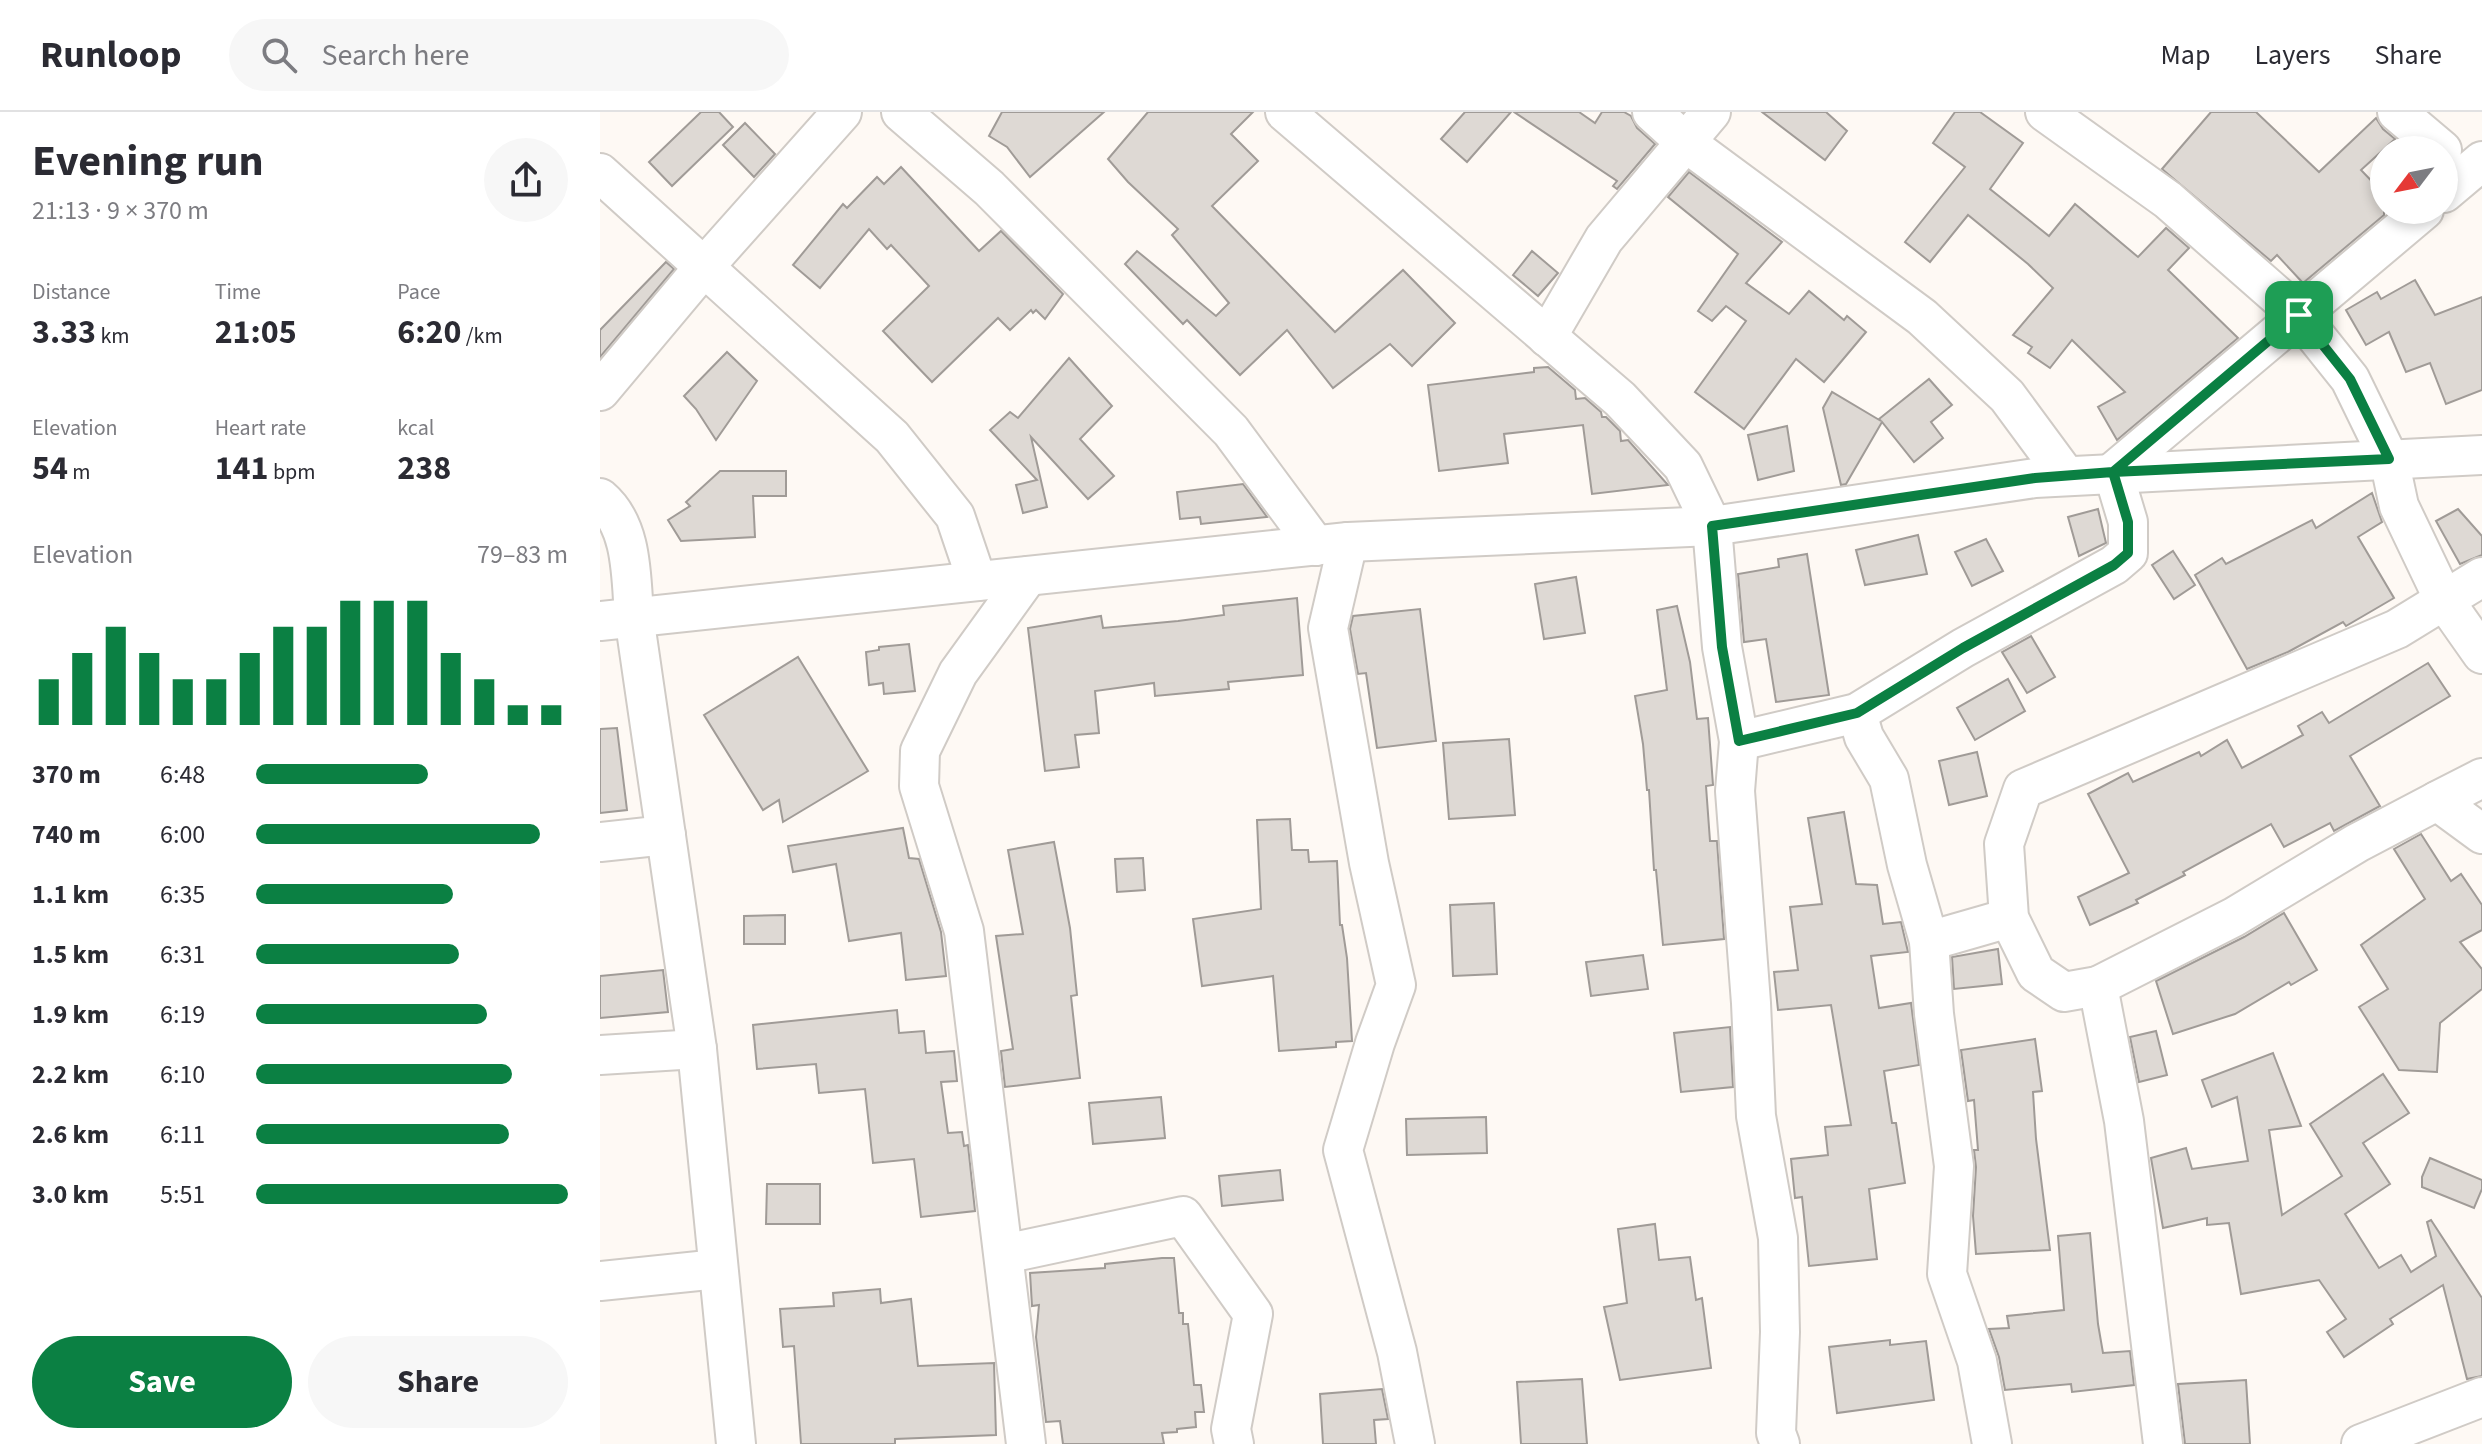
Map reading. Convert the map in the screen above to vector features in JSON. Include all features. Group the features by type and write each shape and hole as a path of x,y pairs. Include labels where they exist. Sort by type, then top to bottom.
{"street":[{"path":"600,391 704,267 842,112"},
{"path":"901,112 989,188 1231,431 1332,544 1328,628 1369,863 1396,985 1343,1150 1397,1352 1415,1444"},
{"path":"1285,112 1620,399 1683,466 1712,526 1722,647 1739,741 1735,791 1756,1116 1778,1238 1780,1332 1776,1433 1780,1444"},
{"path":"1652,112 1685,142 1922,317 2007,396 2066,476"},
{"path":"1547,337 1604,239 1711,112"},
{"path":"2045,112 2168,200 2299,315 2350,379 2389,459 2399,506 2444,600 2482,654"},
{"path":"2397,112 2460,168"},
{"path":"600,173 892,437 955,516 977,581"},
{"path":"2113,472 2407,224"},
{"path":"617,618 1332,544 1712,526 2035,478 2482,455"},
{"path":"1739,741 1857,713 1963,648 2094,578 2128,553 2128,522 2113,472"},
{"path":"600,498 608,505 629,548 617,618 666,835 697,1049 736,1444"},
{"path":"1026,1444 964,931 919,786 920,751 958,673 1028,576"},
{"path":"2482,577 2383,635 2023,789 2004,844 2009,918 2036,973 2064,992 2098,986 2234,917 2357,843 2482,778"},
{"path":"1857,713 1864,737 1889,779 1907,865 1929,941 1934,1014 1954,1166 1947,1274 1977,1361 1992,1444"},
{"path":"2437,801 2482,834"},
{"path":"600,842 666,835"},
{"path":"1929,941 2009,918"},
{"path":"2098,986 2124,1121 2163,1444"},
{"path":"600,1055 697,1049"},
{"path":"1004,1254 1183,1216 1253,1314 1231,1429 1234,1444"},
{"path":"600,1281 718,1269"},
{"path":"2361,1444 2482,1397"}],"building":[{"path":"701,112 719,112 733,127 672,186 649,162"},
{"path":"1002,112 1104,112 1030,177 1007,147 989,136"},
{"path":"1148,112 1253,112 1231,134 1258,161 1212,206 1335,332 1403,270 1455,323 1412,366 1390,344 1333,388 1287,330 1240,375 1187,320 1183,324 1125,264 1137,251 1216,316 1229,303 1172,235 1178,229 1108,159"},
{"path":"1465,112 1511,112 1467,162 1441,139"},
{"path":"1514,112 1579,112 1595,123 1602,112 1624,112 1655,144 1617,189 1613,186 1617,181"},
{"path":"1762,112 1826,112 1847,131 1825,160"},
{"path":"1955,112 1980,112 2023,143 1990,189 2049,236 2075,204 2138,257 2166,228 2189,248 2168,270 2238,338 2117,440 2098,407 2125,392 2072,340 2050,368 2028,353 2032,347 2013,335 2053,288 2028,264 1968,215 1930,262 1905,242 1965,167 1933,143"},
{"path":"2211,112 2256,112 2319,172 2376,118 2391,136 2370,136 2370,162 2361,170 2370,179 2370,224 2373,224 2303,283 2277,255 2271,261 2162,169"},
{"path":"745,123 775,154 754,177 723,145"},
{"path":"901,167 979,251 1001,231 1063,294 1045,319 1036,310 1033,313 1031,310 1010,330 998,318 932,382 883,331 929,286 891,245 887,249 869,229 820,288 793,265 843,204 847,208 877,177 884,184"},
{"path":"1689,172 1782,242 1746,283 1789,314 1809,291 1844,320 1847,316 1866,332 1824,382 1796,359 1744,429 1695,392 1746,321 1726,306 1712,321 1698,311 1738,254 1668,197"},
{"path":"1532,251 1558,273 1538,296 1513,275"},
{"path":"666,262 674,269 600,357 600,330"},
{"path":"2415,280 2435,315 2482,297 2482,390 2446,404 2430,363 2406,372 2389,332 2366,345 2346,310 2377,292 2381,299"},
{"path":"727,352 757,381 716,440 684,396"},
{"path":"1069,358 1112,406 1080,439 1114,476 1088,499 1031,437 1047,507 1023,513 1016,485 1037,480 990,430 1010,412 1018,418"},
{"path":"1548,367 1575,390 1576,399 1585,398 1601,412 1602,417 1606,417 1620,431 1621,441 1628,440 1668,485 1592,494 1583,425 1504,434 1508,463 1439,471 1428,385 1534,372 1534,368"},
{"path":"1929,379 1952,405 1931,422 1943,438 1914,462 1882,422 1846,484 1841,485 1823,408 1832,392 1881,421 1879,419"},
{"path":"1787,426 1794,471 1758,480 1748,435"},
{"path":"720,471 786,471 786,496 753,496 755,537 681,541 668,520 690,506 686,502"},
{"path":"1243,484 1267,517 1201,524 1200,517 1180,519 1177,492"},
{"path":"2372,493 2382,522 2358,537 2394,598 2346,626 2343,622 2288,652 2247,669 2195,575 2222,558 2226,564 2312,520 2316,528"},
{"path":"2098,509 2106,543 2079,556 2068,517"},
{"path":"2458,509 2482,536 2482,555 2460,564 2436,521"},
{"path":"1918,535 1927,574 1865,585 1856,550"},
{"path":"1986,539 2003,571 1972,586 1955,552"},
{"path":"2173,551 2195,585 2174,599 2152,565"},
{"path":"1807,554 1829,695 1776,702 1766,639 1744,642 1738,574 1779,567 1778,559"},
{"path":"1576,577 1585,633 1544,639 1535,584"},
{"path":"1297,598 1303,675 1228,682 1229,689 1155,696 1154,683 1095,691 1099,733 1075,735 1079,767 1045,771 1028,628 1101,616 1103,628 1178,621 1224,615 1223,606"},
{"path":"1677,606 1690,662 1697,719 1708,718 1713,785 1706,786 1710,841 1717,841 1724,939 1663,945 1649,790 1635,696 1667,690 1657,610"},
{"path":"1420,609 1436,741 1377,748 1366,673 1358,674 1350,629 1353,616"},
{"path":"2031,636 2055,677 2027,693 2002,652"},
{"path":"909,644 915,691 884,694 883,683 869,685 866,652 879,650 879,647"},
{"path":"798,657 868,771 783,822 779,800 763,810 704,715"},
{"path":"2428,663 2450,696 2350,756 2380,806 2334,831 2330,823 2284,847 2271,824 2183,872 2185,875 2136,900 2138,903 2090,925 2078,897 2129,873 2088,794 2128,773 2133,782 2199,752 2201,756 2227,740 2242,768 2303,735 2298,726 2322,712 2329,723"},
{"path":"2008,679 2025,711 1975,740 1957,708"},
{"path":"617,728 627,810 600,813 600,729"},
{"path":"1509,739 1515,815 1449,819 1443,743"},
{"path":"1977,752 1987,796 1949,805 1939,761"},
{"path":"1844,812 1856,884 1877,885 1883,924 1901,922 1908,952 1871,956 1879,1008 1911,1003 1919,1065 1884,1071 1905,1183 1869,1189 1877,1259 1809,1266 1802,1197 1795,1198 1791,1159 1828,1155 1825,1127 1851,1125 1831,1005 1778,1010 1774,972 1798,970 1790,907 1822,904 1808,818"},
{"path":"1290,819 1292,850 1308,850 1309,862 1337,861 1352,1041 1336,1042 1336,1047 1279,1051 1273,976 1202,986 1193,919 1261,909 1257,820"},
{"path":"903,828 909,858 919,859 941,932 946,976 906,980 901,933 849,941 836,864 793,872 788,846"},
{"path":"2421,834 2451,881 2461,874 2482,905 2482,930 2460,942 2482,969 2482,989 2440,1023 2437,1072 2399,1070 2359,1007 2388,989 2361,945 2425,899 2394,849"},
{"path":"1054,842 1070,928 1077,995 1071,996 1080,1078 1005,1087 1001,1051 1013,1049 996,936 1023,934 1008,850"},
{"path":"1143,858 1145,890 1117,892 1115,859"},
{"path":"1494,903 1497,974 1453,976 1450,905"},
{"path":"2284,913 2317,970 2291,985 2289,982 2235,1014 2173,1034 2156,981 2244,937"},
{"path":"785,915 785,944 744,944 744,916"},
{"path":"1998,949 2002,984 1954,989 1952,957"},
{"path":"1643,955 1648,989 1591,996 1586,962"},
{"path":"663,970 668,1012 600,1018 600,976"},
{"path":"897,1010 899,1033 924,1031 926,1053 954,1051 957,1081 941,1082 948,1133 962,1132 964,1146 968,1145 975,1211 921,1217 914,1159 873,1163 865,1089 819,1093 816,1064 757,1069 753,1025"},
{"path":"1730,1027 1733,1087 1681,1092 1674,1033"},
{"path":"2156,1031 2167,1075 2139,1082 2130,1037"},
{"path":"2035,1039 2042,1091 2033,1092 2036,1139 2050,1250 1976,1254 1974,1150 1978,1150 1974,1100 1968,1101 1961,1050"},
{"path":"2273,1053 2301,1126 2269,1130 2282,1215 2342,1176 2310,1124 2383,1074 2409,1113 2363,1143 2390,1184 2345,1214 2379,1268 2401,1255 2411,1272 2436,1256 2427,1222 2431,1220 2482,1298 2482,1376 2467,1379 2443,1285 2390,1319 2393,1324 2344,1357 2327,1332 2346,1319 2319,1280 2241,1294 2229,1223 2207,1225 2207,1218 2163,1228 2151,1158 2186,1148 2192,1169 2248,1161 2237,1097 2212,1107 2202,1080"},
{"path":"1161,1097 1165,1138 1093,1144 1089,1103"},
{"path":"1486,1117 1487,1153 1407,1155 1406,1119"},
{"path":"2430,1158 2482,1180 2482,1189 2474,1208 2422,1187 2422,1177"},
{"path":"1280,1170 1283,1200 1222,1206 1219,1176"},
{"path":"767,1184 820,1184 820,1224 766,1224"},
{"path":"1655,1224 1659,1260 1690,1257 1696,1300 1702,1298 1711,1368 1620,1380 1604,1307 1627,1303 1618,1229"},
{"path":"2090,1233 2103,1353 2130,1351 2134,1385 2072,1392 2071,1384 2005,1390 1999,1357 1989,1329 2009,1328 2007,1316 2064,1310 2058,1236"},
{"path":"1174,1258 1179,1313 1183,1313 1183,1324 1188,1324 1194,1385 1201,1385 1204,1412 1195,1412 1196,1427 1162,1433 1164,1444 1063,1444 1060,1421 1046,1422 1036,1337 1039,1305 1032,1306 1030,1273 1105,1268 1105,1264"},
{"path":"880,1289 881,1303 911,1299 918,1366 994,1363 996,1435 895,1439 895,1444 801,1444 794,1346 783,1347 780,1309 834,1306 833,1293"},
{"path":"1890,1340 1890,1345 1926,1341 1934,1400 1837,1413 1829,1347"},
{"path":"1582,1379 1587,1444 1521,1444 1517,1382"},
{"path":"2246,1380 2250,1444 2185,1444 2178,1384"},
{"path":"1382,1389 1388,1419 1374,1420 1376,1444 1323,1444 1320,1394"}],"route":[{"path":"2299,315 2113,472 2035,478 1712,526 1722,647 1739,741 1857,713 1963,648 2114,565 2128,553 2128,522 2113,472 2389,459 2350,379 2299,315"}]}
